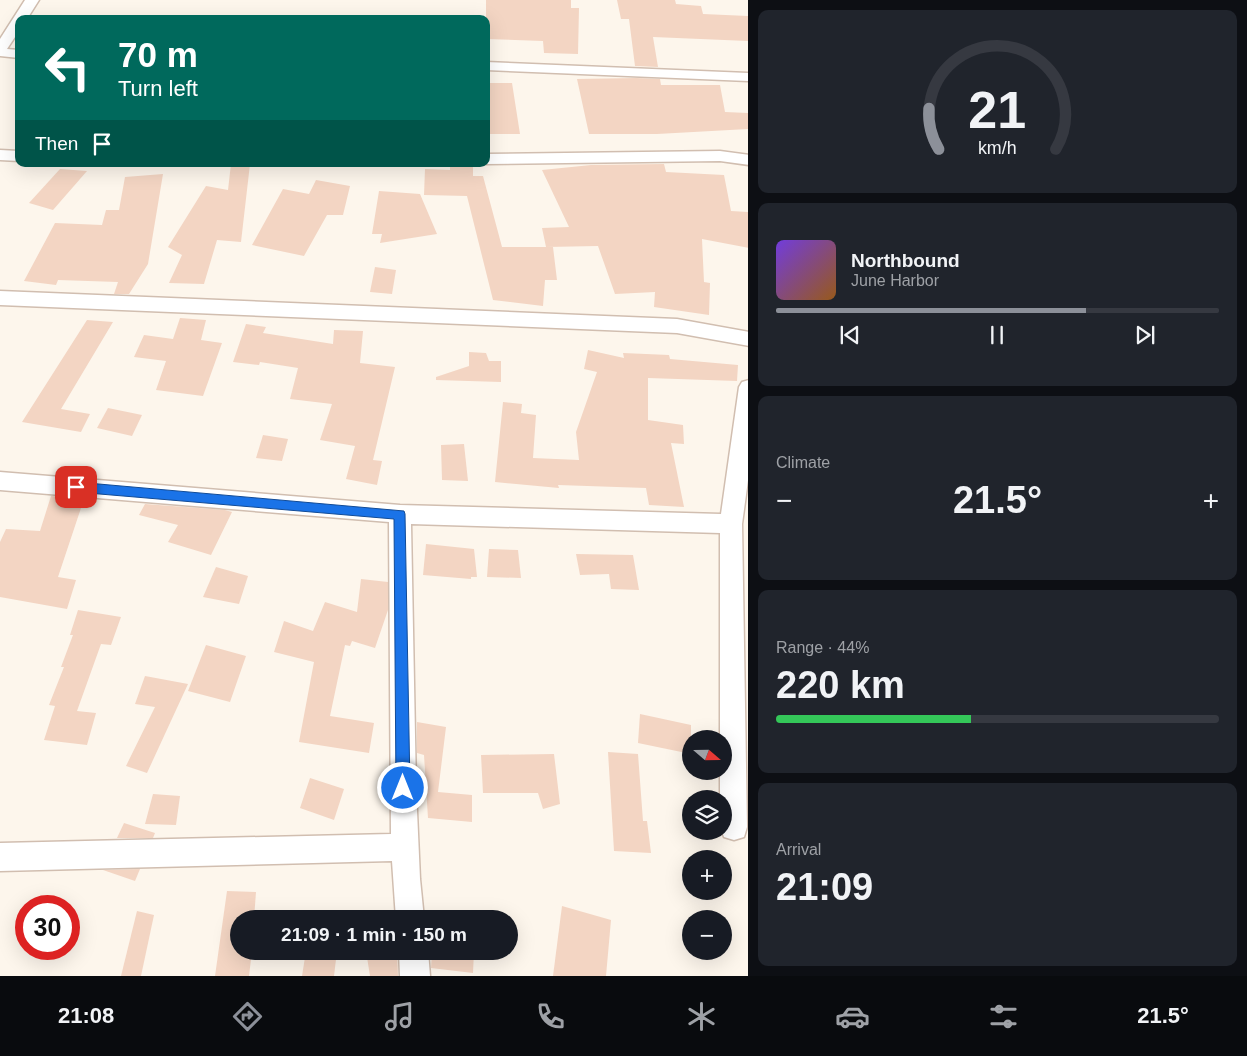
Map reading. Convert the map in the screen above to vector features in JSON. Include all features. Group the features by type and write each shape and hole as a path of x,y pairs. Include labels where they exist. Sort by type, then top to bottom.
{"street":[{"path":"22,15 32,0"},
{"path":"15,26 0,50 15,53"},
{"path":"490,66 748,76"},
{"path":"0,155 15,156"},
{"path":"490,159 720,156 748,160"},
{"path":"0,298 677,326 748,339"},
{"path":"734,827 731,524 748,387"},
{"path":"0,481 400,514 731,524"},
{"path":"400,514 405,847 409,910"},
{"path":"0,857 405,847"},
{"path":"414,960 415,976"}],"building":[{"path":"486,0 571,0 571,8 579,8 578,54 544,53 543,41 490,39 490,15 486,15"},
{"path":"617,0 675,0 676,4 701,6 703,14 748,16 748,41 653,37 658,67 635,66 629,19 621,19"},
{"path":"577,79 660,79 661,85 720,85 725,112 748,113 748,129 657,134 589,134"},
{"path":"490,83 512,83 520,134 490,134"},
{"path":"664,164 666,172 724,175 731,211 748,212 748,248 702,239 704,282 710,283 709,315 654,307 655,292 615,294 598,246 546,247 542,228 569,227 542,170 591,165"},
{"path":"231,167 250,167 241,242 217,240 204,284 169,283 182,255 168,247 206,186 228,190"},
{"path":"450,167 473,167 473,176 483,176 502,247 553,247 557,280 545,280 543,306 493,300 467,196 424,195 425,169 450,170"},
{"path":"60,169 87,171 53,210 29,203"},
{"path":"163,174 148,264 129,294 114,294 118,282 58,280 56,285 24,281 55,223 102,225 106,210 119,210 125,177"},
{"path":"316,180 350,186 343,215 327,215 304,256 252,245 283,189 309,194"},
{"path":"379,191 420,194 437,234 380,243 382,234 372,234"},
{"path":"375,267 396,270 392,294 370,292"},
{"path":"180,318 206,320 201,340 222,343 203,396 156,390 166,361 134,357 144,335 173,339"},
{"path":"87,320 113,322 61,409 90,414 81,432 22,422"},
{"path":"246,324 266,327 263,333 333,344 334,330 363,331 360,363 395,367 373,460 382,461 377,485 346,479 355,446 320,440 332,404 290,399 298,368 260,362 259,365 233,362"},
{"path":"588,350 624,358 623,353 669,355 670,359 738,365 737,381 648,378 648,420 683,425 684,444 671,443 684,507 649,505 646,488 558,485 559,488 495,482 503,402 522,404 521,413 536,415 533,458 579,460 576,432 597,372 584,369"},
{"path":"469,352 486,353 489,361 501,361 501,382 436,380 436,377 469,366"},
{"path":"108,408 142,415 132,436 97,428"},
{"path":"263,435 288,439 282,461 256,458"},
{"path":"464,444 468,481 442,480 441,445"},
{"path":"51,496 84,499 58,577 76,580 67,609 0,597 0,542 6,529 40,531"},
{"path":"145,504 232,512 211,555 168,542 178,525 139,515"},
{"path":"426,544 474,549 477,577 471,577 471,579 423,575"},
{"path":"489,549 518,550 521,578 487,577"},
{"path":"576,554 633,555 639,590 611,589 609,574 580,575"},
{"path":"216,567 248,576 239,604 203,597"},
{"path":"361,579 388,582 388,610 375,648 352,641 350,646 345,645 330,716 374,723 369,753 299,742 314,662 274,652 284,621 313,631 325,602 357,612"},
{"path":"78,610 121,617 111,645 101,644 77,711 96,713 87,745 44,740 55,706 49,705 64,667 61,667 73,635 70,635"},
{"path":"206,645 246,656 230,702 188,691"},
{"path":"145,676 188,684 147,773 126,766 155,707 135,704"},
{"path":"640,714 691,725 691,730 682,730 682,752 638,743"},
{"path":"417,722 446,727 438,792 472,795 472,822 428,818 424,755 417,753"},
{"path":"608,752 638,754 643,821 647,821 651,853 614,851"},
{"path":"554,754 560,804 543,809 538,793 483,793 481,755"},
{"path":"310,778 344,789 334,820 300,808"},
{"path":"153,794 180,796 176,825 145,824"},
{"path":"124,823 155,833 153,838 117,838"},
{"path":"140,869 135,881 103,870"},
{"path":"227,891 256,892 255,910 230,910 230,960 251,960 249,976 215,976"},
{"path":"562,906 611,920 606,976 553,976"},
{"path":"137,911 154,915 141,976 121,976"},
{"path":"305,960 336,960 334,976 302,976"},
{"path":"367,960 397,960 398,976 370,976"},
{"path":"431,960 474,960 473,973 431,968"}],"route":[{"path":"76,487 400,514 403,788"}]}
